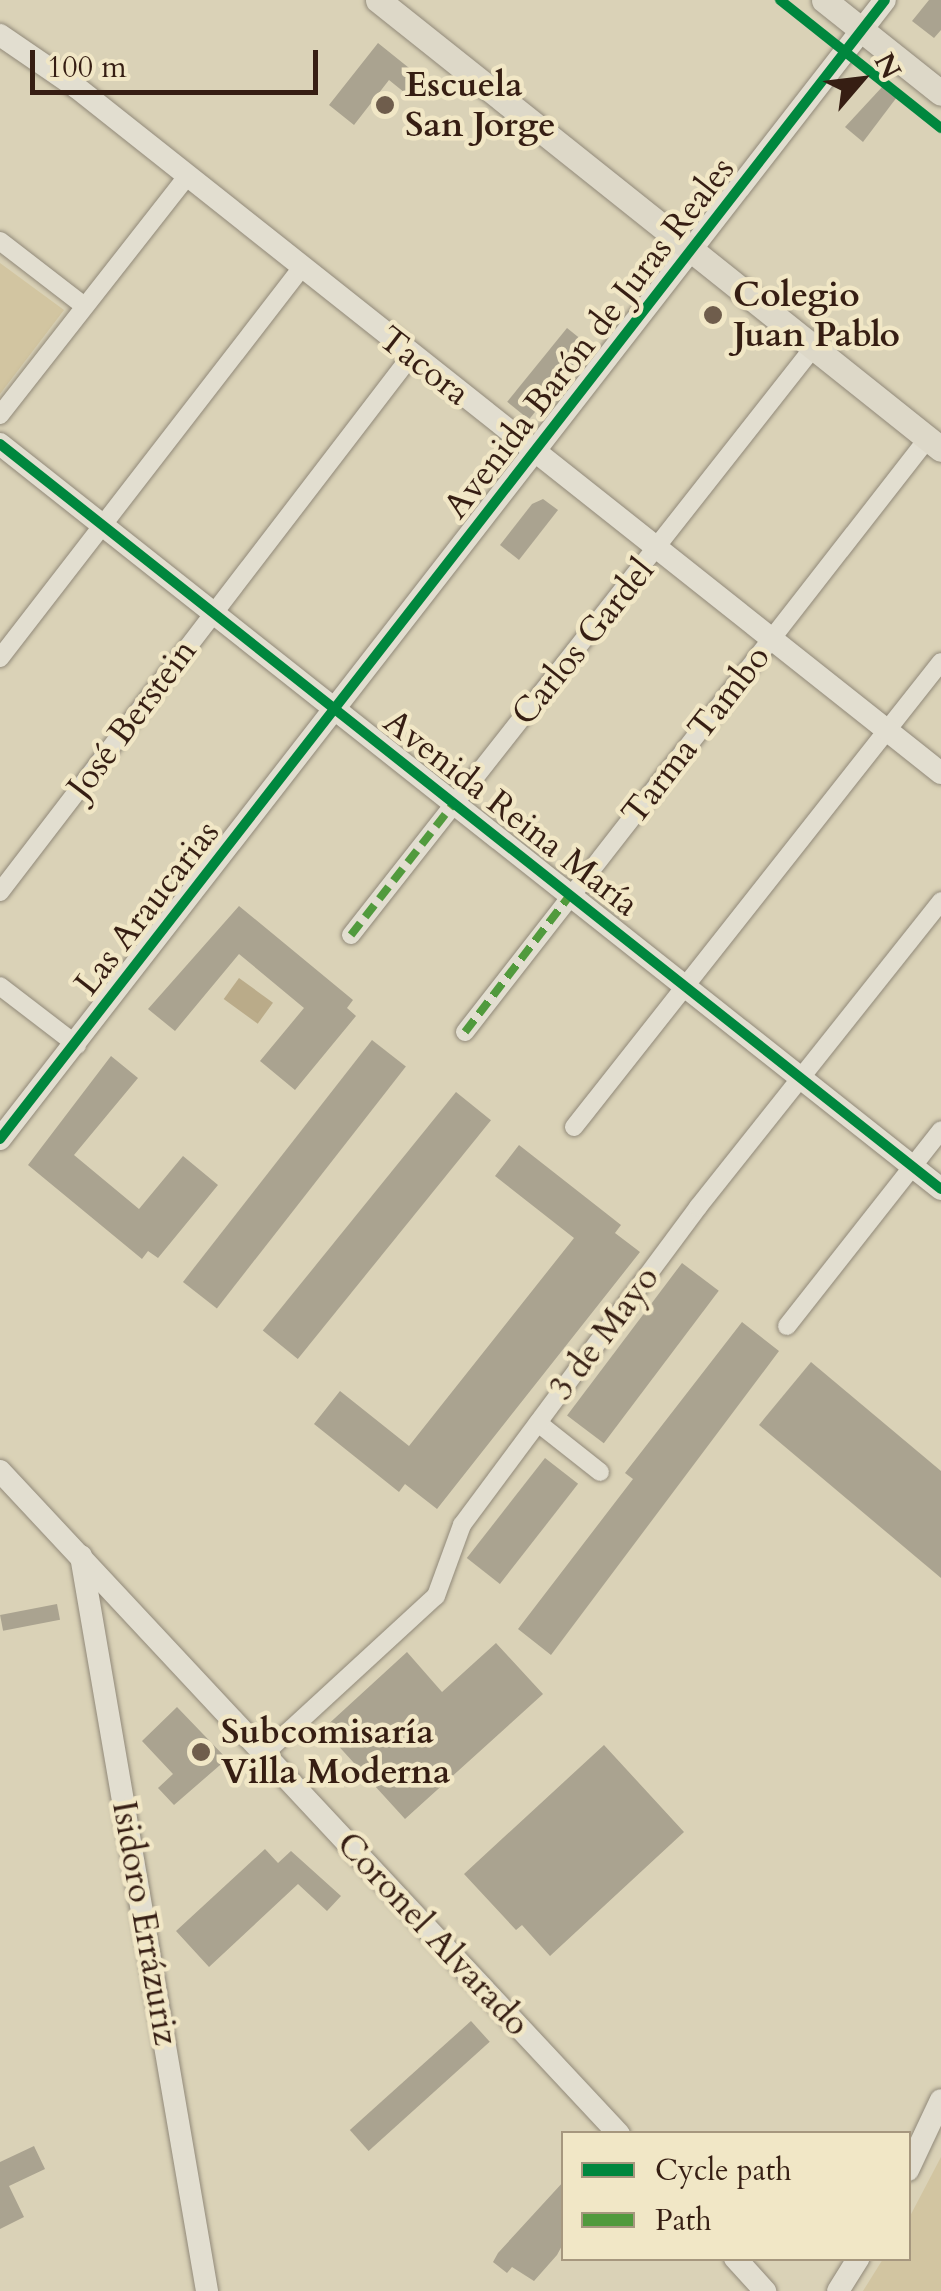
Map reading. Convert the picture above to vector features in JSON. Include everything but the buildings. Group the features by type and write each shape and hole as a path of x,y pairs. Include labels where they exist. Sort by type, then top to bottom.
{"main road":[{"path":"378,0 934,444"},
{"path":"824,0 941,93"}],"street":[{"name":"Avenida Barón de Juras Reales","path":"336,709 885,0"},
{"name":"Tacora","path":"0,35 76,87 185,179 941,773"},
{"path":"0,415 83,304 185,179"},
{"path":"0,241 83,304"},
{"path":"0,658 300,270"},
{"name":"Carlos Gardel","path":"351,934 814,348"},
{"name":"José Berstein","path":"0,892 411,356"},
{"name":"Avenida Reina María","path":"0,444 941,1188"},
{"name":"Tarma Tambo","path":"465,1032 772,640 934,444"},
{"path":"574,1127 941,662"},
{"name":"Las Araucarias","path":"0,1139 336,709"},
{"name":"3 de Mayo","path":"265,1754 436,1596 462,1525 941,900"},
{"path":"0,986 77,1045"},
{"path":"787,1326 941,1130"},
{"path":"538,1423 600,1472"},
{"name":"Coronel Alvarado","path":"0,1471 616,2131"},
{"name":"Isidoro Errázuriz","path":"81,1556 207,2291"},
{"path":"96,1636 109,1613 132,1611"},
{"path":"911,2164 941,2100"},
{"path":"738,2261 766,2291"},
{"path":"838,2291 857,2261"}],"shaded area":[{"path":"0,263 64,310 0,394"},
{"path":"239,978 273,1003 258,1024 224,999"},
{"path":"941,2157 941,2291 863,2291 882,2261 911,2261 911,2214"}],"marked path":[{"path":"351,935 454,803"},
{"path":"465,1032 570,895"}],"cycle path":[{"path":"780,0 941,128"},
{"path":"0,1139 885,0"},
{"path":"0,444 941,1189"}],"place":[{"name":"Escuela San Jorge","path":"385,105"},
{"name":"Colegio Juan Pablo","path":"713,315"},
{"name":"Subcomisaría Villa Moderna","path":"201,1752"}]}
